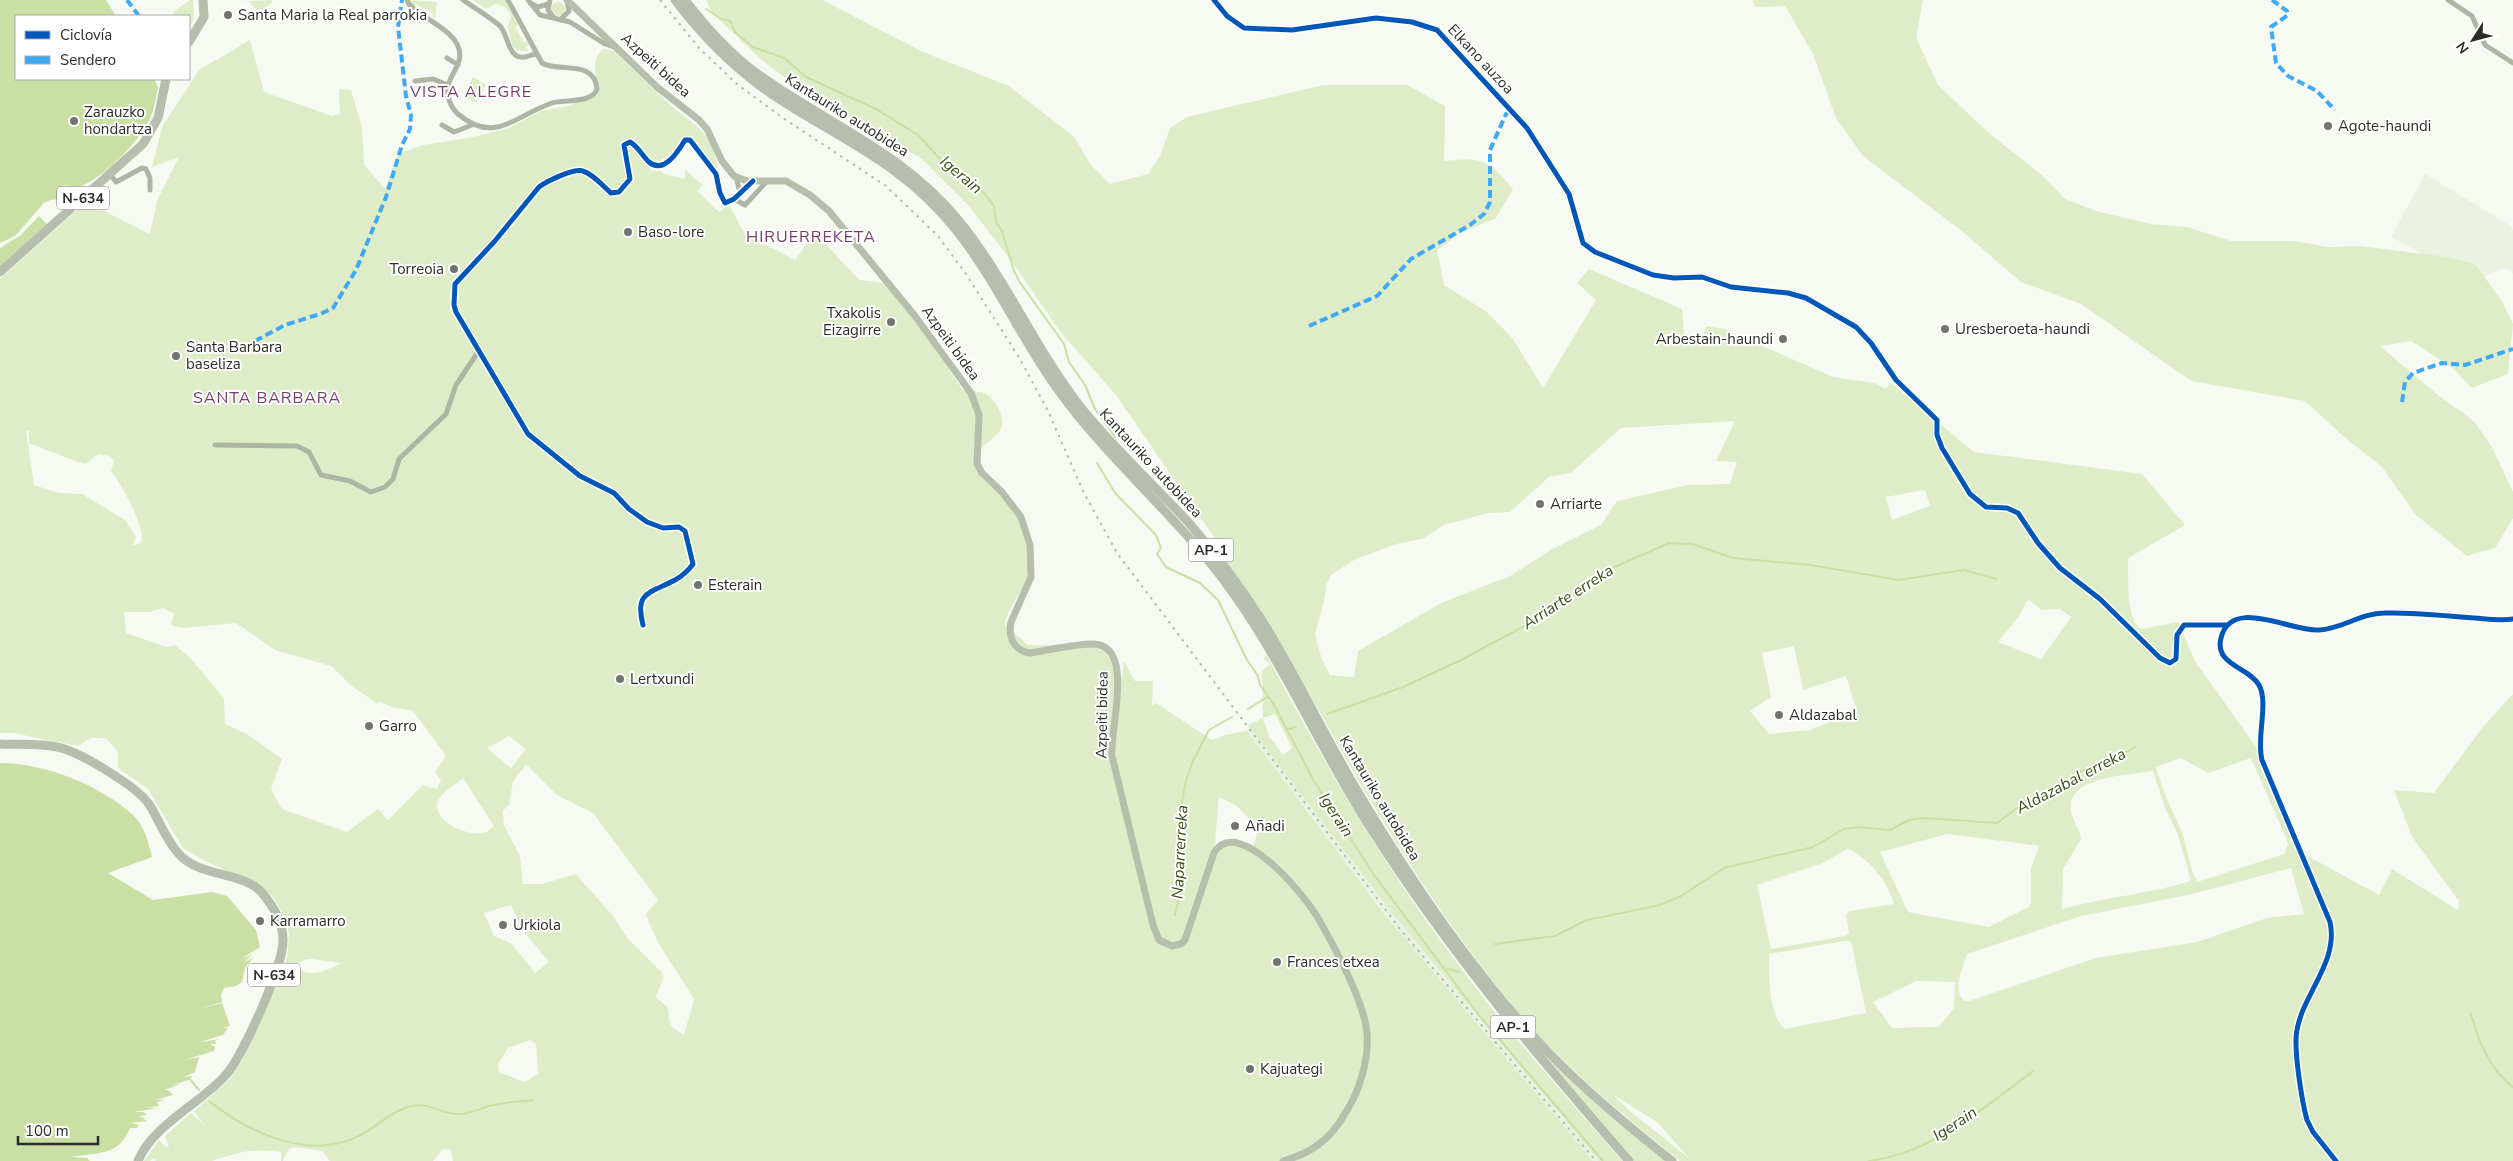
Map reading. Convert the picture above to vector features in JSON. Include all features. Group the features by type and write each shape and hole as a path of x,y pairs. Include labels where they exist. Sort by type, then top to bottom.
{"highway":[{"name":"Kantauriko autobidea","path":"675,0 709,41 746,76 774,96 886,164 925,195 956,230 983,267 1038,360 1072,409 1119,463 1182,529 1243,606 1347,791 1433,922 1515,1029 1629,1161"},
{"name":"Kantauriko autobidea","path":"685,0 715,36 752,70 805,105 892,157 947,206 986,257 1064,384 1110,441 1190,524 1244,593 1276,644 1330,744 1371,814 1465,951 1514,1014 1555,1059 1606,1107 1672,1161"},
{"path":"190,41 204,17 203,1"},
{"name":"N-634","path":"0,272 143,144 153,131 162,105 166,80"},
{"name":"N-634","path":"0,744 57,747 74,752 127,784 149,805 173,847 186,861 203,870 243,881 256,888 272,905 280,922 283,944 280,962 235,1064 220,1082 151,1140 138,1161"}],"main road":[{"name":"Azpeiti bidea","path":"567,0 615,47 707,129 727,169 736,177 753,181 786,181 798,186 829,211 915,316 971,393 978,415 977,464 982,473 1002,492 1021,517 1030,545 1031,577 1009,629 1010,636 1017,648 1029,653 1095,644 1103,647 1113,657 1116,664 1118,682 1112,739 1112,759 1153,925 1159,940 1167,945 1174,946 1185,940 1214,853 1220,846 1229,842 1247,845 1266,858 1318,918 1361,1008 1367,1034 1366,1055 1354,1098 1332,1132 1308,1153 1283,1161"},
{"path":"2336,1161 2313,1132 2307,1120 2296,1040 2298,1025 2330,951 2331,925 2262,760 2259,747 2262,701 2260,688 2254,679 2228,661 2221,652 2220,638 2227,625 2234,620 2245,617 2318,630 2361,617 2383,613 2513,619"}],"street":[{"path":"407,0 412,8 434,20 454,39 460,52 458,65 448,85 447,92 453,110 472,125 490,129 510,123 556,102 589,98 595,94 595,80 587,72 564,66 546,65 536,53 508,0"},
{"path":"463,0 502,27 508,47 514,54 526,57 536,53"},
{"path":"561,19 569,11 567,0"},
{"name":"Elkano auzoa","path":"1214,0 1227,16 1244,28 1292,30 1376,18 1412,22 1437,30 1527,128 1570,194 1583,243 1595,252 1653,275 1674,278 1702,277 1731,287 1793,294 1806,298 1856,327 1871,343 1896,380 1936,420 1937,435 1942,448 1970,494 1986,507 2008,508 2018,513 2040,546 2060,568 2100,600 2164,661 2170,663 2176,659 2177,635 2184,625 2227,625"},
{"path":"2448,0 2472,16 2485,45 2513,63"},
{"path":"529,1 538,7 549,2 549,13 553,17"},
{"path":"529,1 540,15 573,23 605,44 615,47"},
{"path":"446,58 458,65"},
{"path":"415,81 433,79 448,85"},
{"path":"442,125 454,132 472,125"},
{"path":"643,626 640,607 645,595 660,586 676,580 693,564 685,531 679,527 663,528 647,522 629,509 614,494 580,476 554,458 523,429 508,398 478,352 454,305 455,284 494,242 539,186 578,170 584,171 614,194 626,185 630,179 624,145 630,142 654,165 665,164 675,156 687,139 690,140 716,174 720,193 725,203 734,199 753,181"},
{"path":"110,174 116,182 142,168 146,169 150,178 150,190"},
{"path":"736,177 740,192"},
{"path":"734,199 745,205 768,180"},
{"path":"214,445 296,446 309,452 321,474 350,481 371,492 385,486 393,479 399,459 446,414 456,385 478,352"}],"shaded area":[{"name":"Zarauzko hondartza","path":"0,0 106,0 115,15 15,15 15,80 154,80 158,87 151,116 140,135 113,165 84,185 61,186 58,188 61,199 50,200 44,203 15,236 0,243"},
{"path":"190,0 193,0 194,16 190,27 190,15 173,15 173,12"},
{"path":"273,0 266,8 256,10 249,1"},
{"path":"409,0 437,2 435,18 432,16 433,13 416,4 414,7"},
{"path":"473,0 505,0 518,25 515,27 524,43 527,41 529,45 526,47 529,51 518,51 512,45 508,27 511,16 506,7 495,4 486,9"},
{"path":"706,0 822,0 923,52 1009,86 1074,137 1091,165 1110,184 1148,174 1160,156 1170,128 1187,117 1323,85 1407,85 1445,106 1444,161 1468,159 1484,162 1497,171 1513,189 1496,218 1461,233 1437,250 1444,285 1487,312 1513,339 1543,388 1596,300 1577,283 1589,269 1682,309 1684,334 1703,336 1706,326 1724,329 1833,377 1874,383 1886,389 1891,383 1974,452 2142,474 2185,525 2128,558 2129,598 2133,618 2142,629 2178,622 2195,661 2266,761 2306,855 2379,895 2392,869 2458,910 2459,901 2412,837 2394,790 2434,793 2482,728 2513,694 2513,1161 1680,1161 1600,1094 1555,1052 1504,996 1480,965 1412,868 1353,772 1281,644 1242,582 1220,553 1222,549 1116,395 1059,330 1013,263 968,205 922,159 802,90 764,62 712,13","holes":["1735,421 1716,461 1737,462 1730,484 1688,485 1617,501 1601,525 1551,550 1510,576 1441,603 1358,651 1354,677 1330,675 1322,660 1315,634 1325,597 1326,585 1331,575 1354,560 1396,544 1422,539 1444,525 1488,513 1510,512 1549,477 1571,473 1621,428","1925,490 1930,506 1892,520 1886,497","2028,599 2041,610 2060,609 2071,617 2041,659 1998,642 2019,616","1794,646 1803,690 1846,676 1857,711 1810,730 1769,734 1750,711 1771,697 1762,653","2181,758 2208,773 2251,758 2286,838 2288,845 2284,854 2197,882 2182,833 2161,784 2156,767","2153,771 2164,805 2178,835 2191,881 2062,909 2063,869 2081,839 2071,810 2074,796 2081,788 2091,783 2117,776","1947,834 2039,846 2031,869 2031,902 2029,907 1989,927 1908,912 1880,852","1848,849 1863,858 1877,872 1887,887 1894,904 1849,911 1846,915 1849,933 1845,936 1771,949 1757,885 1820,864","2291,868 2304,914 2267,918 2197,942 2096,958 1969,1001 1964,1001 1959,991 1959,985 1967,954 2081,916 2188,895","1849,941 1852,945 1866,1013 1785,1029 1779,1023 1772,1005 1769,954","1916,981 1955,982 1954,1008 1939,1027 1892,1028 1873,1002","1612,1094 1657,1122 1689,1158 1630,1111"]},
{"path":"1753,0 1923,0 1916,38 1938,85 1990,134 2043,176 2065,199 2096,211 2151,224 2187,227 2231,241 2294,241 2327,247 2360,246 2448,257 2476,265 2503,303 2513,324 2508,374 2472,388 2453,368 2411,341 2380,346 2438,395 2474,421 2492,447 2513,492 2513,518 2495,548 2467,556 2416,515 2382,467 2343,436 2305,401 2191,381 2081,304 2021,282 1963,232 1863,156 1836,118 1813,54 1785,6 1755,7"},
{"path":"555,2 561,2 565,9 561,16 555,16 551,12 551,6"},
{"path":"250,40 264,92 332,116 340,114 339,89 351,90 362,128 364,165 385,189 398,154 423,145 473,137 509,128 541,111 572,105 573,101 594,97 599,88 595,67 596,58 603,49 613,50 708,138 716,159 719,175 698,143 689,137 682,140 674,153 650,165 651,170 661,171 662,173 685,179 685,170 703,185 697,191 719,212 725,207 730,207 749,242 752,238 795,260 815,232 859,280 886,283 930,341 962,389 986,394 994,401 1000,411 1001,427 999,432 980,450 975,458 1015,513 1027,543 1029,559 1025,583 1006,619 1005,625 1028,645 1101,647 1122,678 1124,661 1135,681 1153,681 1152,705 1156,703 1212,740 1225,735 1247,731 1381,910 1593,1161 453,1161 451,1150 443,1149 433,1161 330,1161 323,1152 318,1150 293,1147 288,1150 283,1161 281,1161 281,1152 262,1150 238,1153 212,1161 156,1161 154,1158 150,1161 144,1161 159,1140 166,1147 169,1147 165,1136 191,1113 204,1125 194,1111 229,1080 242,1061 287,958 289,933 282,912 272,896 259,885 205,861 183,848 148,789 118,768 118,752 106,738 91,738 78,746 13,733 0,733 0,279 86,202 150,234 157,201 179,157 152,167 162,127 199,70","holes":["29,430 29,443 78,462 86,464 98,454 110,456 114,461 111,471 121,485 137,518 142,537 141,543 133,546 136,537 125,520 82,494 59,493 34,485 26,431","163,608 175,614 171,622 173,626 184,628 236,623 275,650 331,666 353,687 378,704 379,701 391,707 413,711 446,756 435,772 441,780 437,789 423,785 388,820 378,809 347,832 282,809 271,789 282,759 247,734 225,724 224,698 191,659 175,645 166,647 126,633 124,612 149,612","509,736 526,749 511,768 487,748","526,764 557,795 593,813 658,900 646,914 661,947 694,999 684,1035 672,1027 668,1008 656,997 663,979 662,973 628,939 613,916 576,874 542,884 523,884 520,856 504,825 503,811 509,804 513,782","463,778 494,826 487,832 477,834 460,830 451,825 439,814 437,807 443,793","1219,797 1237,806 1249,819 1251,818 1257,834 1253,848 1243,843 1218,848 1214,854","511,905 521,928 549,962 535,973 512,944 494,936 484,913","307,959 341,963 317,973 299,970 294,965","530,1040 536,1044 538,1074 524,1082 499,1072 498,1064 508,1048"]},
{"path":"473,77 486,85 476,102 471,101 465,93"},
{"path":"2425,174 2511,226 2513,230 2513,274 2505,268 2473,281 2391,237"},
{"path":"39,216 47,224 0,266 0,248 21,235"},
{"path":"1266,654 1332,774 1404,889 1430,926 1496,1014 1622,1161 1599,1161 1395,917 1248,725 1263,718 1262,671 1270,664 1264,659","holes":["1275,714 1292,748 1283,755 1269,736 1263,718"]},
{"path":"1248,725 1395,917 1599,1161 1593,1161 1381,910 1247,731"},
{"path":"0,763 35,767 71,778 89,786 121,805 141,825 152,857 108,873 153,900 212,892 227,896 256,930 260,947 241,959 253,954 243,961 253,955 244,962 253,958 245,968 242,982 236,986 224,988 221,995 222,1002 199,1009 222,1003 230,1026 223,1028 228,1028 223,1035 197,1043 220,1039 215,1041 216,1044 210,1044 215,1047 214,1051 184,1060 199,1057 195,1072 184,1077 192,1076 189,1080 171,1085 182,1083 164,1090 168,1090 173,1095 155,1100 166,1099 157,1102 159,1106 146,1108 158,1108 134,1112 146,1114 138,1117 146,1118 143,1119 147,1121 131,1123 139,1125 137,1128 130,1128 120,1144 106,1152 71,1157 87,1158 90,1161 0,1161"},
{"path":"1529,1038 1601,1108 1665,1161 1634,1161"}],"waterway":[{"name":"Igerain","path":"706,9 721,19 730,21 735,32 753,47 784,58 806,77 876,109 918,135 942,161 984,193 994,206 996,222 1002,231 1014,271 1019,281 1064,344 1069,362 1085,385 1095,409 1115,437"},
{"name":"Igerain","path":"1097,463 1115,493 1156,535 1161,548 1157,554 1166,567 1200,583 1218,600 1247,660 1258,676 1260,685 1273,703 1315,783 1374,875 1478,1014 1603,1161"},
{"name":"Arriarte erreka","path":"1327,714 1403,687 1461,660 1528,624 1610,569 1669,543 1692,544 1733,558 1811,565 1898,580 1964,570 1996,579"},
{"name":"Naparrerreka","path":"1248,709 1267,697"},
{"name":"Naparrerreka","path":"1175,915 1182,885 1179,818 1186,780 1192,763 1209,730 1232,717"},
{"name":"Igerain","path":"1286,730 1295,727"},
{"name":"Aldazabal erreka","path":"1495,944 1555,936 1587,920 1660,905 1681,896 1724,868 1813,847 1844,829 1859,827 1890,830 1909,820 1924,818 1997,823 2029,799 2090,767 2114,759 2135,747"},
{"path":"1447,969 1459,972"},
{"path":"2471,1014 2491,1063 2497,1072 2513,1087"},
{"name":"Igerain","path":"1869,1161 1892,1156 1936,1139 1976,1114 2033,1071"},
{"path":"190,1079 199,1090"},
{"path":"209,1101 225,1113 261,1133 280,1140 320,1146 340,1143 359,1136 398,1111 412,1106 418,1105 448,1113 460,1114 494,1105 534,1100"}],"railway":[{"path":"660,0 699,48 738,85 783,118 886,186 938,236 966,274 1020,359 1048,411 1084,493 1117,553 1400,929 1596,1161"}],"marked path":[{"path":"127,0 138,15"},
{"path":"255,341 285,325 333,308 356,270 386,197 402,145 410,129 411,115 406,96 398,27 402,0"},
{"path":"2272,0 2287,11 2288,15 2271,27 2276,63 2288,76 2317,91 2335,110"},
{"path":"1309,326 1377,296 1411,259 1470,225 1484,214 1490,202 1490,150 1506,114 1511,110"},
{"path":"2402,402 2405,382 2413,373 2442,363 2465,365 2513,349"}],"cycle path":[{"path":"1214,0 1227,16 1244,28 1292,30 1376,18 1412,22 1437,30 1527,128 1569,194 1583,243 1595,252 1653,275 1674,278 1702,277 1731,287 1788,293 1806,298 1856,327 1871,343 1896,380 1937,420 1937,435 1942,448 1970,494 1986,507 2007,508 2018,513 2038,543 2060,568 2100,599 2160,658 2170,663 2176,659 2177,635 2184,625 2227,625"},
{"path":"643,625 641,614 643,599 652,591 677,579 693,564 685,531 679,527 663,528 647,522 629,509 614,493 580,476 528,434 456,312 454,305 455,284 494,242 539,187 567,173 583,171 594,177 611,193 619,192 630,179 624,145 630,142 636,146 649,162 660,165 670,160 685,140 690,140 716,174 720,193 725,203 734,199 753,181"},
{"path":"2336,1161 2313,1132 2307,1120 2296,1049 2297,1030 2301,1017 2325,964 2329,950 2330,922 2262,760 2260,742 2263,711 2262,692 2254,679 2227,660 2220,647 2221,638 2227,626 2237,619 2249,618 2319,630 2384,613 2494,620 2513,619"}],"place":[{"name":"Santa Maria la Real parrokia","path":"228,15"},
{"name":"Zarauzko hondartza","path":"74,121"},
{"name":"Agote-haundi","path":"2328,126"},
{"name":"Baso-lore","path":"628,232"},
{"name":"Torreoia","path":"454,269"},
{"name":"Txakolis Eizagirre","path":"891,322"},
{"name":"Uresberoeta-haundi","path":"1945,329"},
{"name":"Arbestain-haundi","path":"1783,339"},
{"name":"Santa Barbara baseliza","path":"176,356"},
{"name":"Arriarte","path":"1540,504"},
{"name":"Esterain","path":"698,585"},
{"name":"Lertxundi","path":"620,679"},
{"name":"Aldazabal","path":"1779,715"},
{"name":"Garro","path":"369,726"},
{"name":"Añadi","path":"1235,826"},
{"name":"Karramarro","path":"260,921"},
{"name":"Urkiola","path":"503,925"},
{"name":"Frances etxea","path":"1277,962"},
{"name":"Kajuategi","path":"1250,1069"}],"district":[{"name":"VISTA ALEGRE","path":"471,92"},
{"name":"HIRUERREKETA","path":"811,237"},
{"name":"SANTA BARBARA","path":"267,398"}]}
